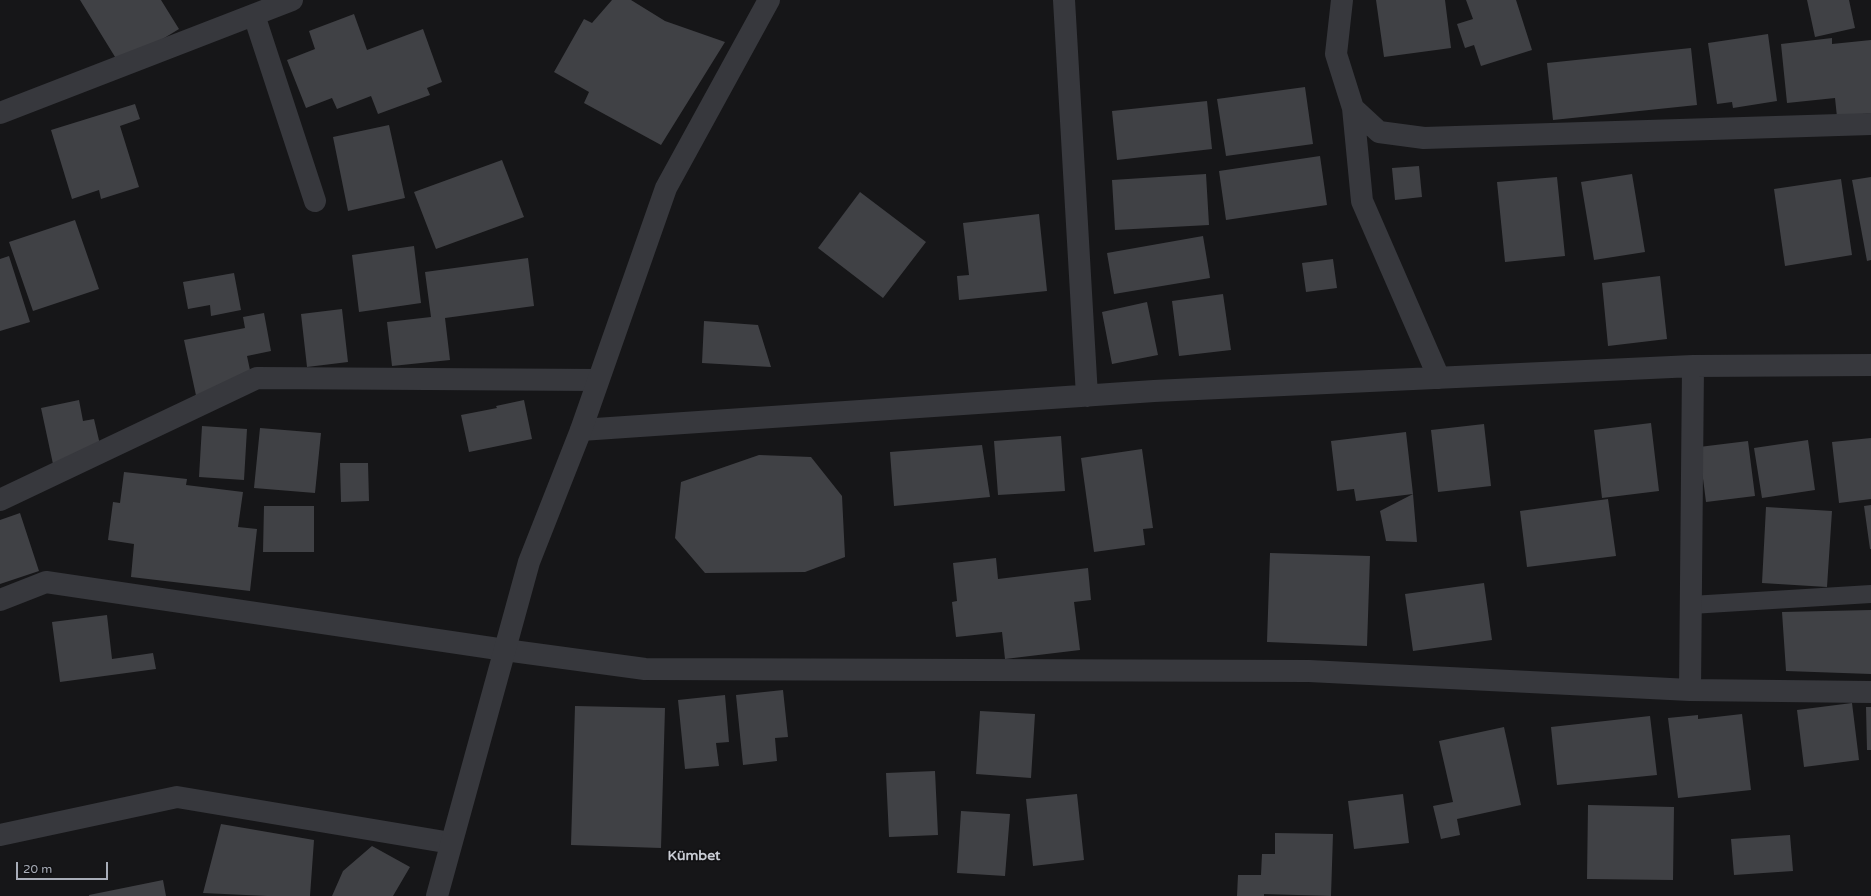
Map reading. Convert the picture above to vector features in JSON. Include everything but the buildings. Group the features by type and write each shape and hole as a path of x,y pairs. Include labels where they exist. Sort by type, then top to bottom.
{"street":[{"path":"0,113 292,0"},
{"path":"437,896 529,562 580,430 666,188 769,0"},
{"path":"1064,0 1087,396"},
{"path":"1342,0 1336,54 1353,108 1362,201 1439,378"},
{"path":"254,15 315,201"},
{"path":"1353,108 1379,132 1424,138 1871,124"},
{"path":"580,430 1154,391 1693,366 1871,365"},
{"path":"1690,690 1693,366"},
{"path":"0,500 257,378 598,380"},
{"path":"0,600 46,582 505,650 644,669 1309,671 1690,690 1871,692"},
{"path":"0,835 177,797 451,843"}],"lane":[{"path":"1691,605 1871,594"}],"district":[{"name":"Kümbet","path":"694,856"}]}
